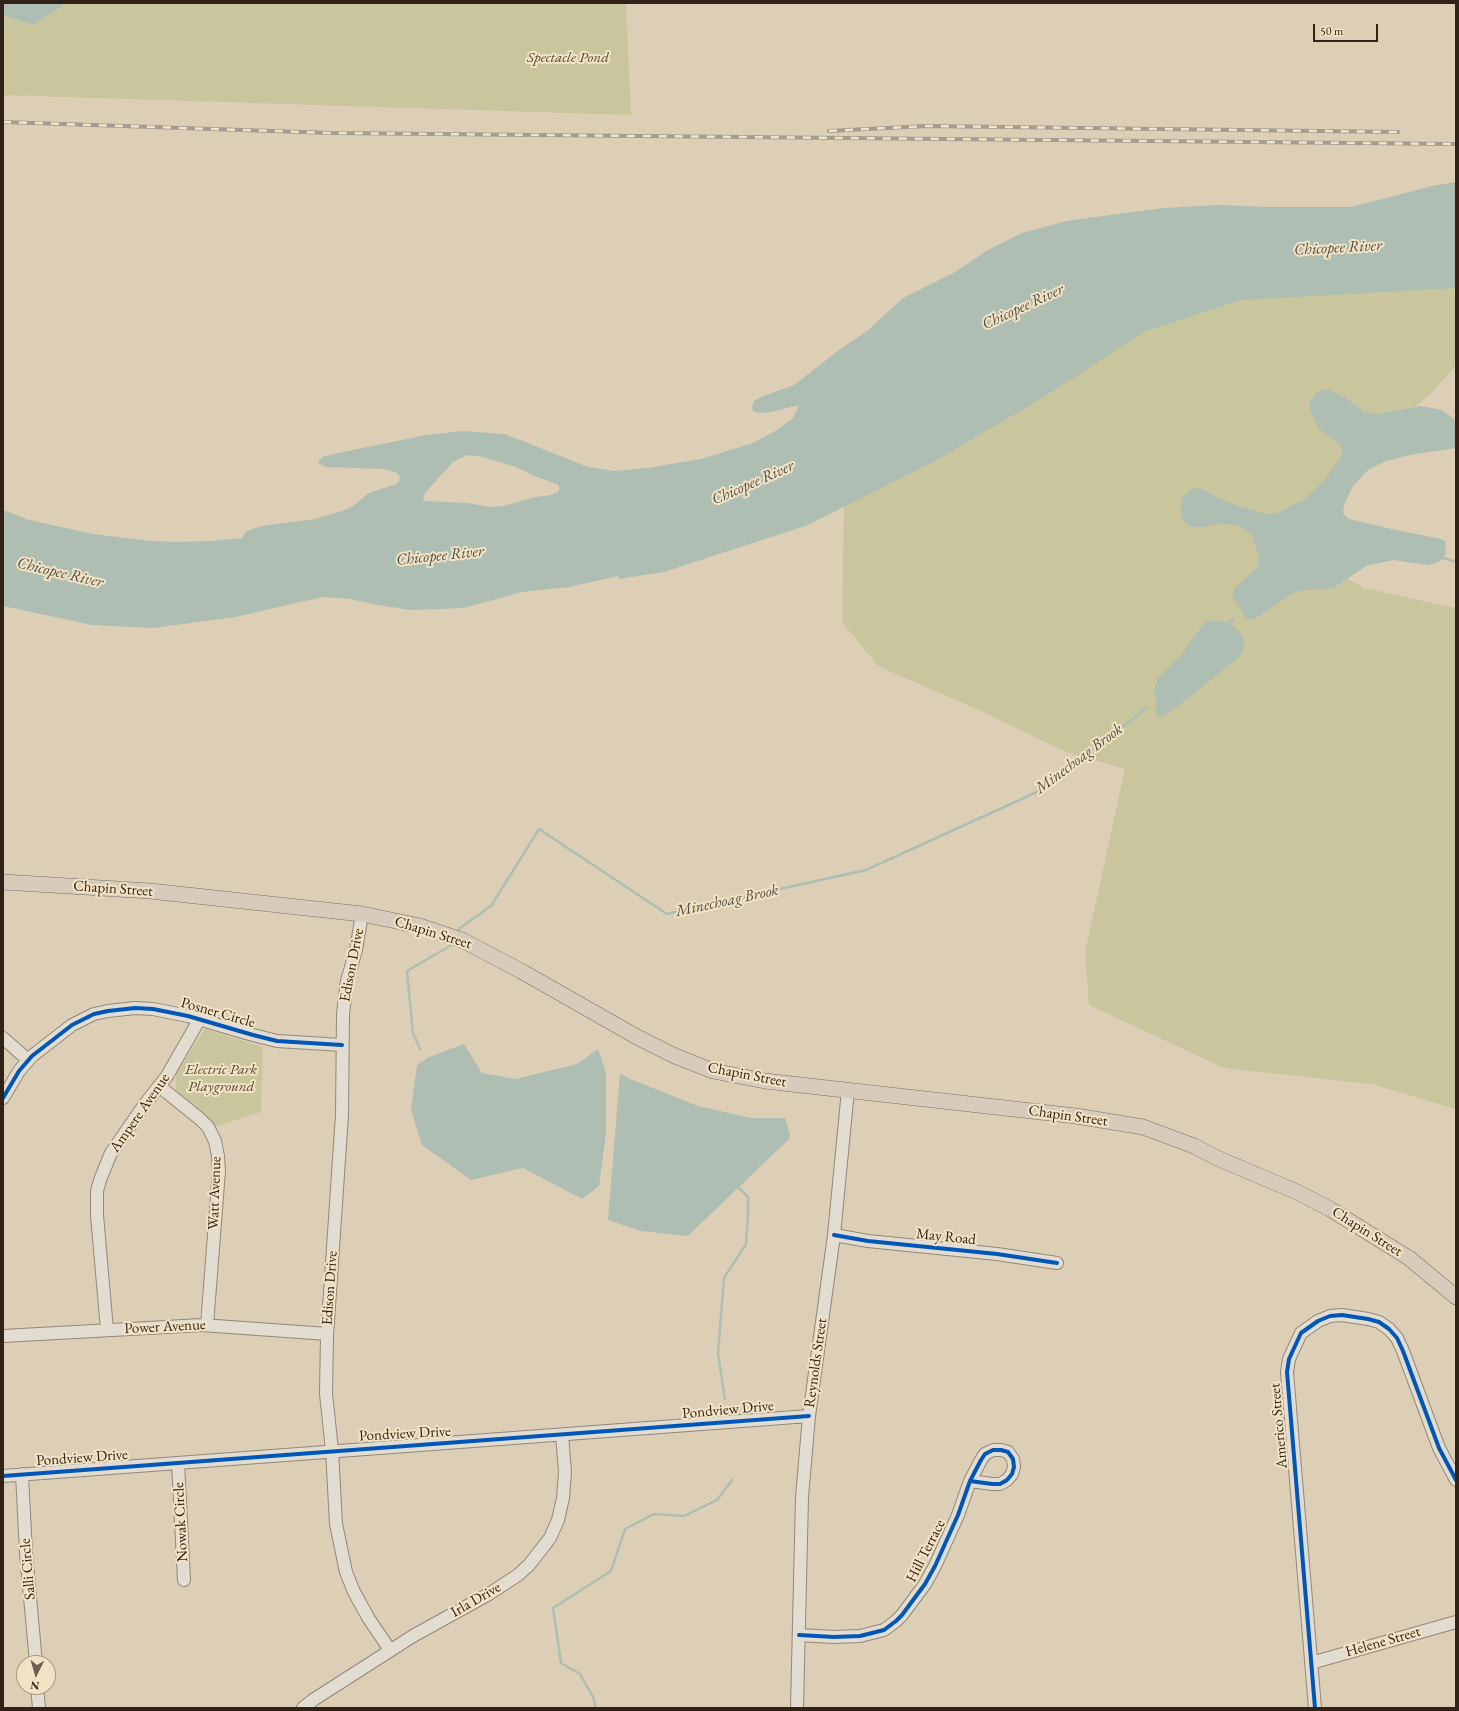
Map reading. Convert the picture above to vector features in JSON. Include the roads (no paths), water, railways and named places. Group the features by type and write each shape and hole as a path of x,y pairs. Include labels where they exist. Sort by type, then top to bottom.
{"main road":[{"name":"Chapin Street","path":"3,882 150,891 362,914 420,926 456,937 521,971 637,1037 695,1064 735,1076 765,1081 1076,1116 1143,1127 1194,1146 1217,1158 1297,1192 1330,1209 1409,1258 1456,1297"}],"street":[{"name":"Edison Drive","path":"362,914 356,950 347,981 343,1014 342,1115 328,1334 326,1394 332,1450 336,1524 346,1572 361,1606 390,1650"},
{"name":"Posner Circle","path":"3,1098 19,1071 28,1060 72,1026 86,1017 101,1012 125,1008 145,1008 174,1013 253,1035 277,1040 342,1045"},
{"name":"Ampere Avenue","path":"108,1330 98,1239 97,1202 99,1186 111,1153 145,1104 167,1076 199,1020"},
{"path":"3,1038 28,1060"},
{"name":"Watt Avenue","path":"159,1086 200,1118 208,1127 215,1141 219,1171 207,1325"},
{"name":"Reynolds Street","path":"797,1708 802,1497 809,1416 834,1235 848,1090"},
{"name":"May Road","path":"834,1235 876,1242 997,1254 1056,1263"},
{"name":"Americo Street","path":"1314,1708 1287,1372 1289,1359 1301,1333 1318,1321 1330,1316 1342,1315 1379,1322 1389,1329 1397,1338 1403,1351 1438,1448 1456,1480"},
{"name":"Power Avenue","path":"3,1336 207,1325 328,1334"},
{"name":"Pondview Drive","path":"3,1476 332,1450 562,1435 809,1416"},
{"name":"Irla Drive","path":"304,1708 313,1700 390,1650 489,1594 518,1575 541,1551 550,1538 558,1520 563,1498 565,1472 562,1435"},
{"name":"Nowak Circle","path":"178,1463 184,1580"},
{"name":"Salli Circle","path":"22,1474 26,1553 35,1655"},
{"name":"Hill Terrace","path":"798,1635 834,1637 860,1636 884,1630 896,1621 925,1584 935,1566 958,1515 970,1481"},
{"name":"Helene Street","path":"1311,1663 1456,1622"},
{"path":"38,1695 39,1708"}],"water":[{"path":"3,3 66,3 33,25 3,15"},
{"name":"Chicopee River","path":"1456,182 1456,288 1241,300 1144,332 1044,397 935,461 808,525 664,572 619,579 618,576 569,587 522,592 464,608 412,610 350,599 322,597 236,617 153,628 92,625 3,606 3,510 29,520 93,534 152,541 210,541 242,538 247,531 262,526 314,519 343,511 353,506 369,493 396,484 400,477 396,472 383,469 326,467 318,463 320,459 324,456 426,435 463,431 505,434 588,467 614,471 647,468 701,459 753,443 777,430 793,418 799,405 771,412 760,413 753,411 752,407 754,401 794,385 843,347 866,332 903,298 955,272 988,250 1022,233 1066,221 1163,208 1219,205 1267,207 1351,207 1432,186","holes":["467,455 482,457 516,467 534,476 557,484 559,486 559,491 551,495 536,497 503,506 490,507 467,503 425,501 423,499 425,493 453,462"]},
{"path":"1327,389 1346,398 1365,412 1377,414 1421,406 1442,410 1456,420 1456,448 1409,455 1384,462 1369,469 1353,486 1344,505 1343,513 1349,519 1441,539 1445,541 1446,553 1443,559 1436,563 1427,565 1393,560 1366,566 1335,587 1303,590 1293,593 1255,619 1247,619 1234,599 1232,593 1234,589 1256,569 1258,565 1259,555 1251,534 1241,526 1220,523 1203,527 1191,527 1183,521 1181,515 1181,499 1191,490 1196,488 1203,489 1218,498 1238,506 1265,514 1276,514 1305,499 1322,483 1342,454 1340,444 1318,428 1310,409 1310,400 1319,391"},
{"path":"1216,620 1229,623 1240,632 1244,639 1243,651 1240,656 1177,707 1163,716 1157,716 1155,712 1157,703 1154,690 1158,678 1181,655 1204,623"},
{"path":"464,1044 482,1073 515,1079 577,1064 598,1049 606,1072 606,1134 599,1186 582,1199 523,1168 471,1180 422,1145 411,1110 417,1065 429,1057"},
{"path":"620,1073 628,1078 698,1106 751,1118 785,1118 790,1134 789,1139 688,1236 641,1231 608,1220"}],"waterway":[{"name":"Minechoag Brook","path":"1441,557 1456,562"},
{"name":"Minechoag Brook","path":"1229,624 1233,619"},
{"name":"Minechoag Brook","path":"457,933 460,928 491,906 539,829 667,914 866,870 1037,792 1147,708"},
{"name":"Minechoag Brook","path":"420,1049 413,1033 407,971 450,946 452,943"},
{"name":"Minechoag Brook","path":"725,1399 718,1353 724,1278 746,1244 748,1216 748,1197 737,1186"},
{"name":"Minechoag Brook","path":"596,1708 593,1697 580,1674 561,1663 553,1608 611,1571 625,1529 654,1514 684,1516 717,1500 732,1480"}],"railway":[{"path":"3,122 332,133 1456,144"},
{"path":"829,131 926,126 1398,132"}],"park label":[{"name":"Spectacle Pond","path":"568,58"},
{"name":"Electric Park Playground","path":"221,1078"}]}
